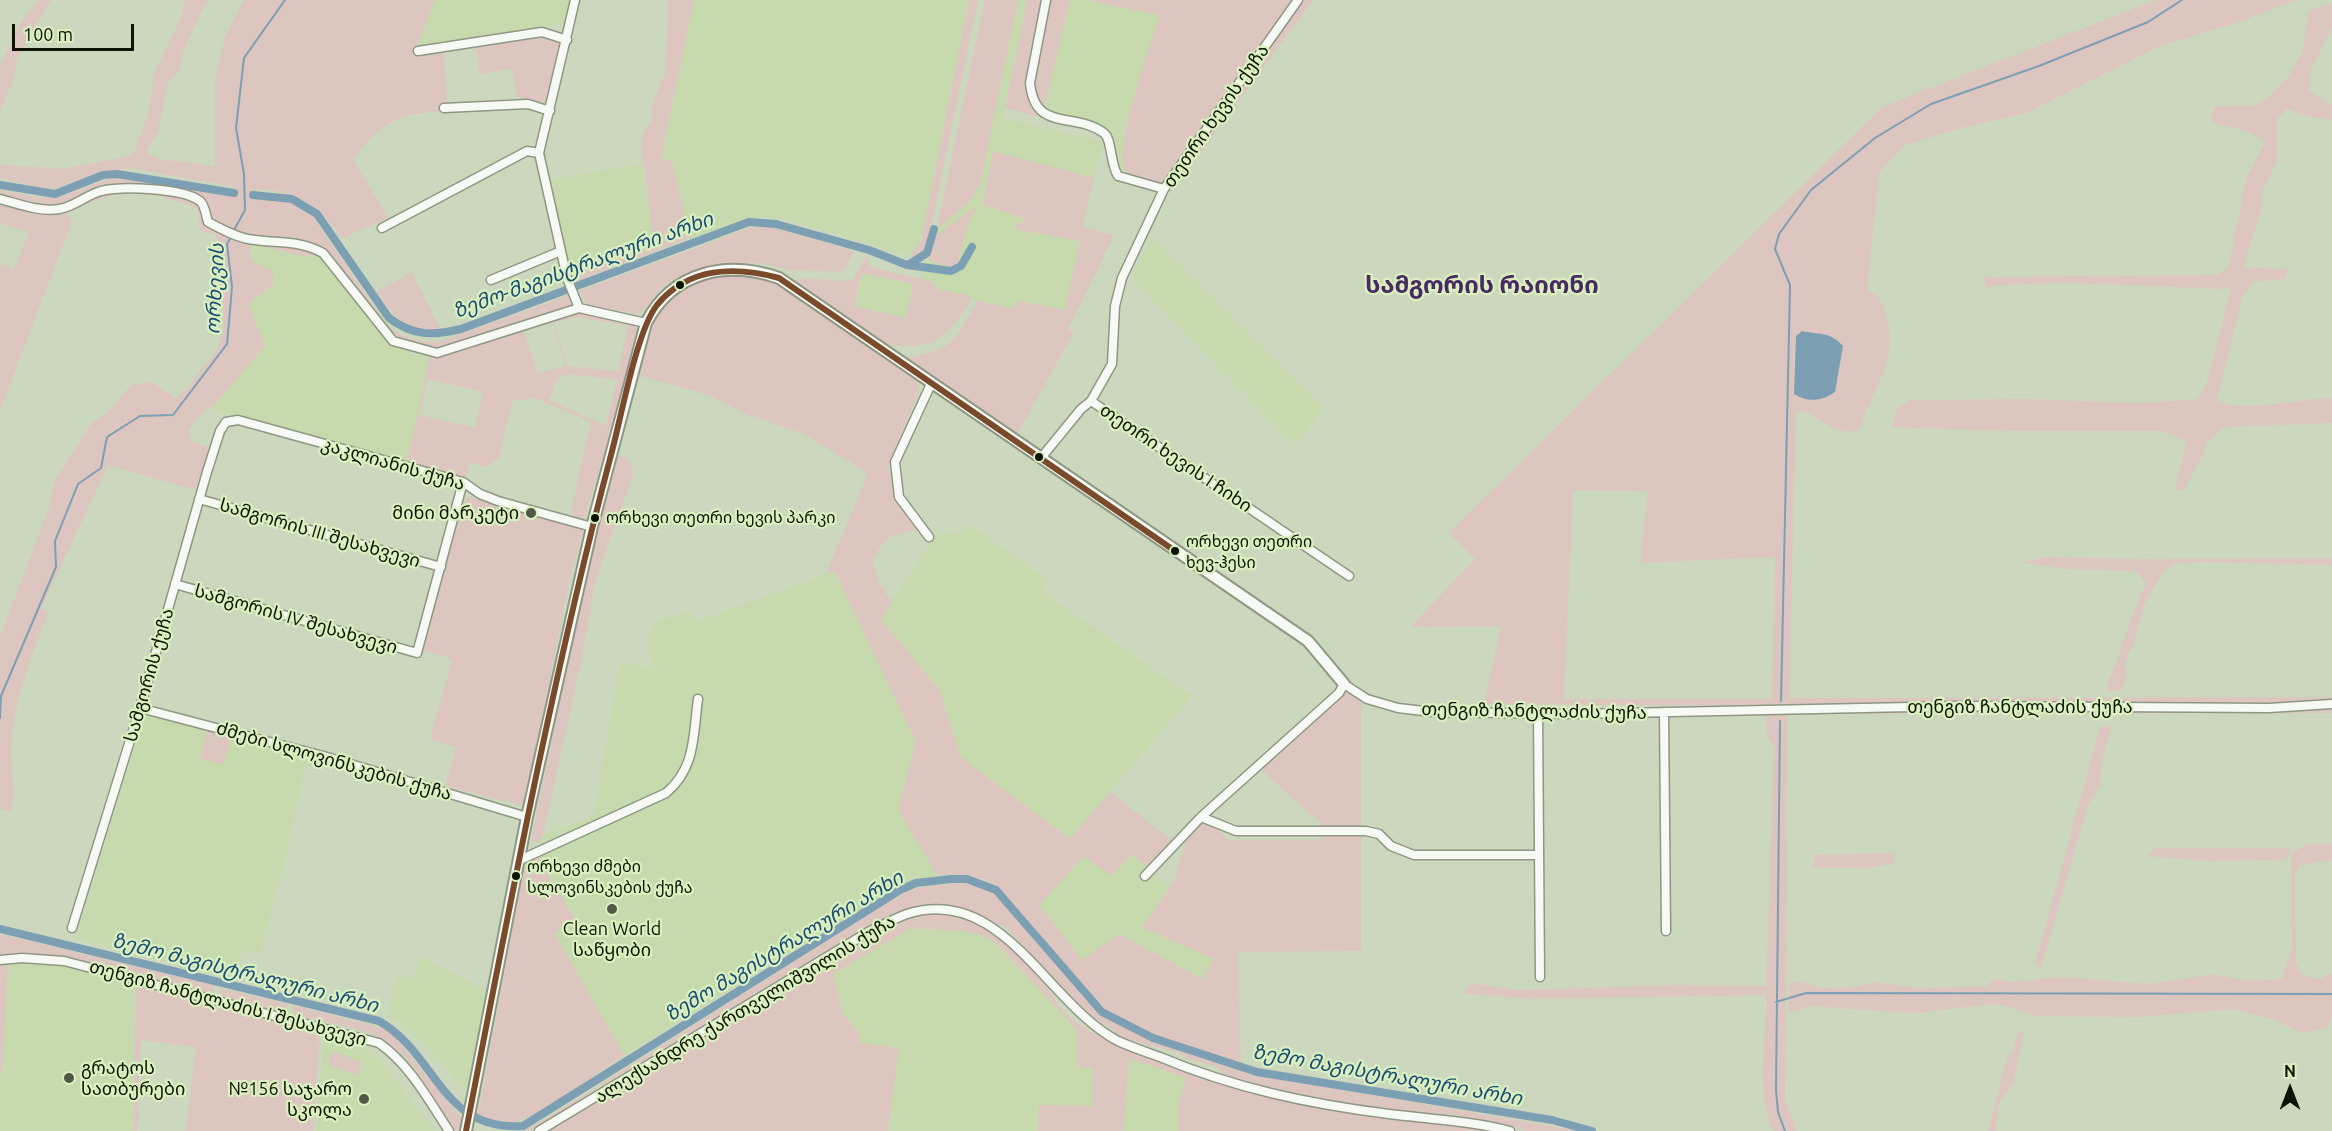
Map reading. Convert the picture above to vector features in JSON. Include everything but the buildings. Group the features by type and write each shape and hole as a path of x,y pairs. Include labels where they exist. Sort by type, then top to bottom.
{"street":[{"path":"575,0 539,153 567,278 579,308"},
{"path":"1046,0 1030,83 1032,97 1039,111 1048,116 1088,125 1105,134 1109,139 1111,166 1118,176 1164,189"},
{"name":"თეთრი ხევის ქუჩა","path":"1041,458 1050,451 1081,408 1091,401 1112,364 1115,306 1122,278 1164,189 1298,0"},
{"path":"418,51 542,32 567,40"},
{"path":"444,108 528,104 550,111"},
{"path":"382,228 527,151 539,153"},
{"path":"0,199 25,206 57,209 72,206 99,192 120,188 165,190 202,202 208,222 227,231 247,238 297,243 323,253 393,341 437,353 579,308 646,323"},
{"path":"491,280 561,251"},
{"name":"თენგიზ ჩანტლაძის ქუჩა","path":"466,1130 527,817 592,527 646,323 655,306 668,292 696,277 731,268 754,269 779,278 1308,641 1344,684 1367,699 1398,708 1432,712 1538,713 1959,706 2269,708 2332,704"},
{"path":"928,537 899,497 895,462 932,384"},
{"name":"თეთრი ხევის I ჩიხი","path":"1091,401 1349,576"},
{"name":"კაკლიანის ქუჩა","path":"226,422 238,420 463,482 480,494 498,501 592,527"},
{"name":"სამგორის ქუჩა","path":"72,928 140,708 199,499 220,431 226,422"},
{"path":"441,567 463,482"},
{"name":"სამგორის III შესახვევი","path":"199,499 441,567"},
{"name":"სამგორის IV შესახვევი","path":"175,584 417,653 441,567"},
{"path":"1145,876 1163,854 1201,817 1338,693 1344,684"},
{"path":"520,860 666,793 681,781 690,760 698,699"},
{"name":"ძმები სლოვინსკების ქუჩა","path":"140,708 327,757 527,817"},
{"path":"1664,712 1666,931"},
{"path":"1538,713 1540,976"},
{"path":"1201,817 1236,831 1366,831 1379,834 1391,846 1414,855 1539,855"},
{"name":"ალექსანდრე ქართველიშვილის ქუჩა","path":"539,1131 870,931 906,914 934,910 966,916 998,929 1076,1010 1099,1029 1118,1041 1186,1068 1254,1091 1294,1100 1510,1131"},
{"name":"თენგიზ ჩანტლაძის I შესახვევი","path":"0,960 22,958 64,961 379,1043 393,1053 413,1075 449,1131"}],"shaded area":[{"path":"39,0 51,0 17,58 14,77 0,113 0,66 22,20"},
{"path":"185,0 207,0 183,52 179,70 168,82 158,132 146,152 158,159 215,166 215,78 225,37 244,0 435,0 417,46 443,44 448,111 417,114 394,121 374,136 353,159 388,218 342,238 324,216 296,197 257,189 252,198 290,202 311,213 387,326 411,338 438,342 569,295 573,303 571,307 539,315 437,350 417,347 393,336 326,250 308,257 250,244 251,261 273,271 273,285 248,304 265,346 215,404 198,416 189,430 190,441 210,448 195,490 108,465 41,609 49,612 24,678 13,729 11,755 13,796 10,812 0,809 0,637 50,505 54,482 91,424 115,406 128,388 136,384 152,382 176,398 187,389 217,349 224,321 216,234 200,231 197,208 159,196 131,193 103,198 65,212 72,221 0,411 0,264 14,270 29,232 0,223 0,190 42,198 63,196 113,177 226,195 235,195 236,187 130,168 93,175 60,187 44,189 0,178 0,165 65,169 133,155 149,111 154,74 181,18"},
{"path":"435,0 570,0 570,13 567,23 416,46"},
{"path":"668,0 694,0 661,159 672,161 690,238 575,282 570,264 608,255 653,236 641,146 643,134 652,121 651,107 666,70"},
{"path":"694,0 969,0 921,240 910,256 784,219 763,217 744,220 690,238 672,161 661,160"},
{"path":"969,0 978,0 929,237 925,251 917,257 910,256 921,240"},
{"path":"985,0 1018,0 980,184 970,201 937,229"},
{"path":"1017,0 1027,0 1002,118 1102,141 1065,310 1017,301 1015,309 972,299 967,295 913,285 906,318 854,307 867,255 870,267 922,279 925,261 933,250 937,229 974,193"},
{"path":"1027,0 1070,0 1042,118 1005,108"},
{"path":"1070,0 1086,0 1161,15 1123,136 1132,177 1123,174 1115,164 1103,135 1042,118"},
{"path":"1086,0 1313,0 1176,186 1131,176 1123,160 1124,143 1134,96 1160,15"},
{"path":"2156,0 2296,0 2242,21 2157,47 2027,113 1965,127 1904,145 1879,173 1867,291 1878,296 1886,316 1890,334 1886,365 1860,430 1841,431 1805,412 1796,410 1789,698 2332,697 2332,713 1787,714 1786,1102 1797,1131 1774,1131 1764,1100 1763,1083 1766,995 1527,999 1464,993 1471,983 1520,990 1676,985 1766,986 1774,746 1768,735 1763,706 1484,704 1501,626 1410,627 1475,559 1449,533 1882,107","holes":["1573,490 1648,491 1640,563 1775,557 1772,699 1564,699"]},
{"path":"2332,3 2332,28 2311,69 2309,91 2332,105 2332,120 2305,116 2287,109 2277,119 2277,160 2262,193 2262,208 2243,267 2288,269 2284,279 2253,282 2242,298 2217,402 2246,406 2332,398 2332,423 2225,427 2206,442 2202,457 2184,490 2175,491 2187,440 2161,431 2008,431 1891,427 1898,408 1912,400 2025,399 2144,403 2197,399 2206,386 2231,289 2077,283 1985,287 1985,277 2217,275 2228,268 2246,179 2265,142 2251,133 2210,121 2215,106 2253,106 2269,97 2288,77 2302,52 2309,10"},
{"path":"542,36 556,40 560,49 559,64 548,102 518,100 512,69 479,74 476,47"},
{"path":"993,151 1094,178 1082,226 1114,236 1068,329 1074,332 1015,438 905,358 933,352 951,342 977,301 1015,309 1017,301 1065,310 1080,241 1015,229 1016,222 1022,224 1023,218 983,205"},
{"path":"642,164 653,236 608,255 570,264 549,180"},
{"path":"977,205 968,224 957,264 950,267 928,260 935,236"},
{"path":"768,226 854,251 846,268 838,272 791,270 758,263 731,264 702,269 665,284 640,314 588,306 579,291 749,228"},
{"path":"1151,237 1324,408 1295,446 1132,279"},
{"path":"250,244 308,257 318,253 387,340 409,354 430,356 407,462 208,409 215,404 265,346 248,304 273,285 251,261"},
{"path":"867,255 870,267 931,281 938,290 967,295 972,299 954,323 938,339 928,343 903,346 886,344 794,282 807,279 838,281 853,279","holes":["862,273 913,284 906,318 854,306"]},
{"path":"412,272 441,330 429,331 410,327 396,317 376,292"},
{"path":"732,273 755,274 775,281 914,377 919,385 918,394 888,467 895,501 920,529 886,540 873,560 878,581 892,602 881,619 940,691 960,755 1070,839 1110,792 1171,840 1147,867 1132,854 1111,876 1084,856 1039,905 1082,960 1119,934 1202,979 1214,959 1142,927 1176,879 1175,874 1187,839 1207,817 1228,840 1321,840 1321,823 1260,769 1344,692 1350,692 1362,702 1362,951 1238,952 1241,1064 1166,1040 1107,1011 995,885 983,879 956,875 956,883 972,883 992,891 1103,1015 1141,1036 1255,1075 1579,1131 1527,1131 1452,1114 1431,1116 1379,1110 1247,1083 1228,1076 1214,1066 1187,1059 1176,1052 1124,1039 1077,1005 1006,927 947,906 929,905 912,907 848,938 684,1040 663,1049 624,1075 600,1086 560,1115 531,1130 520,1131 539,1123 889,901 916,888 950,884 950,875 937,875 898,810 916,742 835,572 826,573 868,473 804,434 746,414 711,396 641,376 649,324 671,296 699,282"},
{"path":"576,313 639,324 605,452 583,520 575,519 571,510 591,422 534,398 512,401 499,459 485,467 470,462 465,478 407,462 430,356 439,356 523,329 538,373 565,366 552,320","holes":["577,317 628,326 618,371 567,366 554,323","569,374 617,380 606,426 549,400 558,377","428,379 483,392 475,428 419,415"]},
{"path":"618,455 629,460 634,472 595,582 583,653 543,835 538,843 531,839 586,580"},
{"path":"471,497 584,528 569,580 526,806 445,786 456,748 430,739 452,659 423,651 443,573 448,568 445,563 465,499"},
{"path":"969,524 1048,580 1042,592 1192,696 1070,839 960,755 940,691 881,619 935,534 962,533"},
{"path":"2044,557 2332,558 2332,565 2201,562 2173,564 2163,571 2144,605 2134,643 2125,662 2126,679 2121,690 2107,691 2109,680 2146,583 2136,571 2067,569 2023,563"},
{"path":"835,571 916,742 898,810 937,875 900,885 624,1055 554,932 575,919 539,858 538,843 543,835 594,816 620,661 654,670 648,649 650,631 657,621 691,612 694,622"},
{"path":"144,715 248,740 247,743 251,745 307,757 279,886 277,885 260,955 243,951 235,971 216,964 213,973 76,939"},
{"path":"2112,726 2102,760 2100,785 2088,805 2041,968 2035,964 2100,727"},
{"path":"207,731 231,736 224,764 200,759"},
{"path":"2308,843 2332,844 2332,860 2299,865 2295,875 2296,963 2302,975 2319,979 2332,973 2332,1015 2327,1028 2301,1033 2275,1020 2233,1009 2140,1017 2037,1016 1992,1004 1915,1013 1809,1006 1789,1013 1789,984 1797,981 1821,988 1854,987 1874,982 1922,988 1987,986 1993,979 2012,982 2061,977 2150,984 2213,974 2246,981 2282,979 2292,948 2291,854"},
{"path":"2155,848 2291,848 2287,858 2281,860 2206,861 2147,856"},
{"path":"1895,853 1893,864 1867,868 1813,868 1815,855"},
{"path":"1132,854 1170,887 1142,927 1214,959 1202,979 1119,934 1082,960 1039,905 1085,856"},
{"path":"539,858 575,919 554,933 624,1055 539,1112 511,1123 493,1123 475,1118 481,1100 524,867 530,860"},
{"path":"922,913 947,915 969,921 989,931 1023,958 1038,975 1065,1014 1075,1022 1122,1047 1184,1071 1237,1088 1318,1108 1373,1117 1447,1123 1490,1131 1178,1131 1178,1104 1186,1078 1129,1058 1123,1131 1037,1131 1039,1105 1092,1106 1093,1068 1077,1067 1077,1030 994,941 973,932 911,928 833,974 843,1014 859,1033 860,1043 899,1048 888,1131 547,1131 902,919"},
{"path":"911,928 963,930 994,941 1077,1031 1077,1066 1093,1068 1092,1106 1039,1105 1037,1131 888,1131 899,1048 860,1043 859,1033 843,1014 833,974"},
{"path":"0,934 215,985 213,992 206,995 63,955 0,956"},
{"path":"420,956 482,989 486,997 468,1084 464,1090 427,1047 387,1013 397,975 414,979"},
{"path":"46,962 136,985 133,1131 0,1131 0,1073 2,1072 8,963"},
{"path":"8,963 2,1073 0,1073 0,964"},
{"path":"136,985 320,1031 313,1131 186,1131 196,1047 141,1040 138,1131 133,1131"},
{"path":"221,988 287,1004 286,1011 281,1013 221,999"},
{"path":"293,1005 389,1030 464,1121 463,1131 455,1131 413,1067 392,1046 360,1030 294,1016"},
{"path":"2018,1031 2024,1032 2014,1081 1999,1103 1996,1131 1988,1131 2007,1059 2014,1047"},
{"name":"№156 საჯარო სკოლა","path":"324,1037 367,1050 379,1059 435,1131 316,1131"},
{"path":"333,1052 362,1062 357,1076 330,1065 328,1059"},
{"path":"1128,1057 1186,1078 1178,1104 1178,1131 1123,1131"}],"water":[{"path":"1802,331 1824,334 1834,338 1843,346 1835,392 1820,399 1804,399 1794,394 1796,336"}],"waterway":[{"name":"ორხევის","path":"233,232 245,210 244,174 236,128 244,58 285,0"},
{"path":"1781,701 1790,285 1775,249 1779,234 1811,190 1875,138 1931,104 2039,66 2148,22 2182,0"},
{"name":"ზემო-მაგისტრალური არხი","path":"0,185 55,194 103,175 117,174 234,193"},
{"name":"ზემო-მაგისტრალური არხი","path":"253,195 292,199 317,214 389,318 406,328 423,333 441,333 461,329 749,222 776,224 869,250 907,265 951,271 961,266 972,247"},
{"name":"ზემო-მაგისტრალური არხი","path":"908,265 927,253 934,229"},
{"name":"ორხევის","path":"0,718 1,696 56,567 55,541 78,484 101,468 107,437 140,416 173,415 227,344 232,287 227,244 231,237"},
{"path":"1780,721 1776,1090 1778,1112 1785,1131"},
{"name":"ზემო მაგისტრალური არხი","path":"0,929 379,1021 399,1035 415,1052 457,1104 474,1116 495,1124 523,1126 900,890 916,883 967,879 996,890 1102,1012 1153,1038 1257,1072 1552,1120 1592,1131"},
{"path":"1776,1002 1806,993 2332,994"}],"transit line":[{"path":"466,1131 533,792 590,539 642,335 657,305 669,292 683,283 713,273 746,272 779,278 1175,551"}],"place":[{"name":"მინი მარკეტი","path":"531,513"},
{"name":"ორხევი თეთრი ხევის პარკი","path":"595,518"},
{"name":"ორხევი თეთრი ხევ-ჰესი","path":"1175,551"},
{"name":"ორხევი ძმები სლოვინსკების ქუჩა","path":"516,876"},
{"name":"Clean World საწყობი","path":"612,909"},
{"name":"გრატოს სათბურები","path":"69,1078"},
{"name":"№156 საჯარო სკოლა","path":"364,1099"}],"district":[{"name":"სამგორის რაიონი","path":"1482,285"}]}
